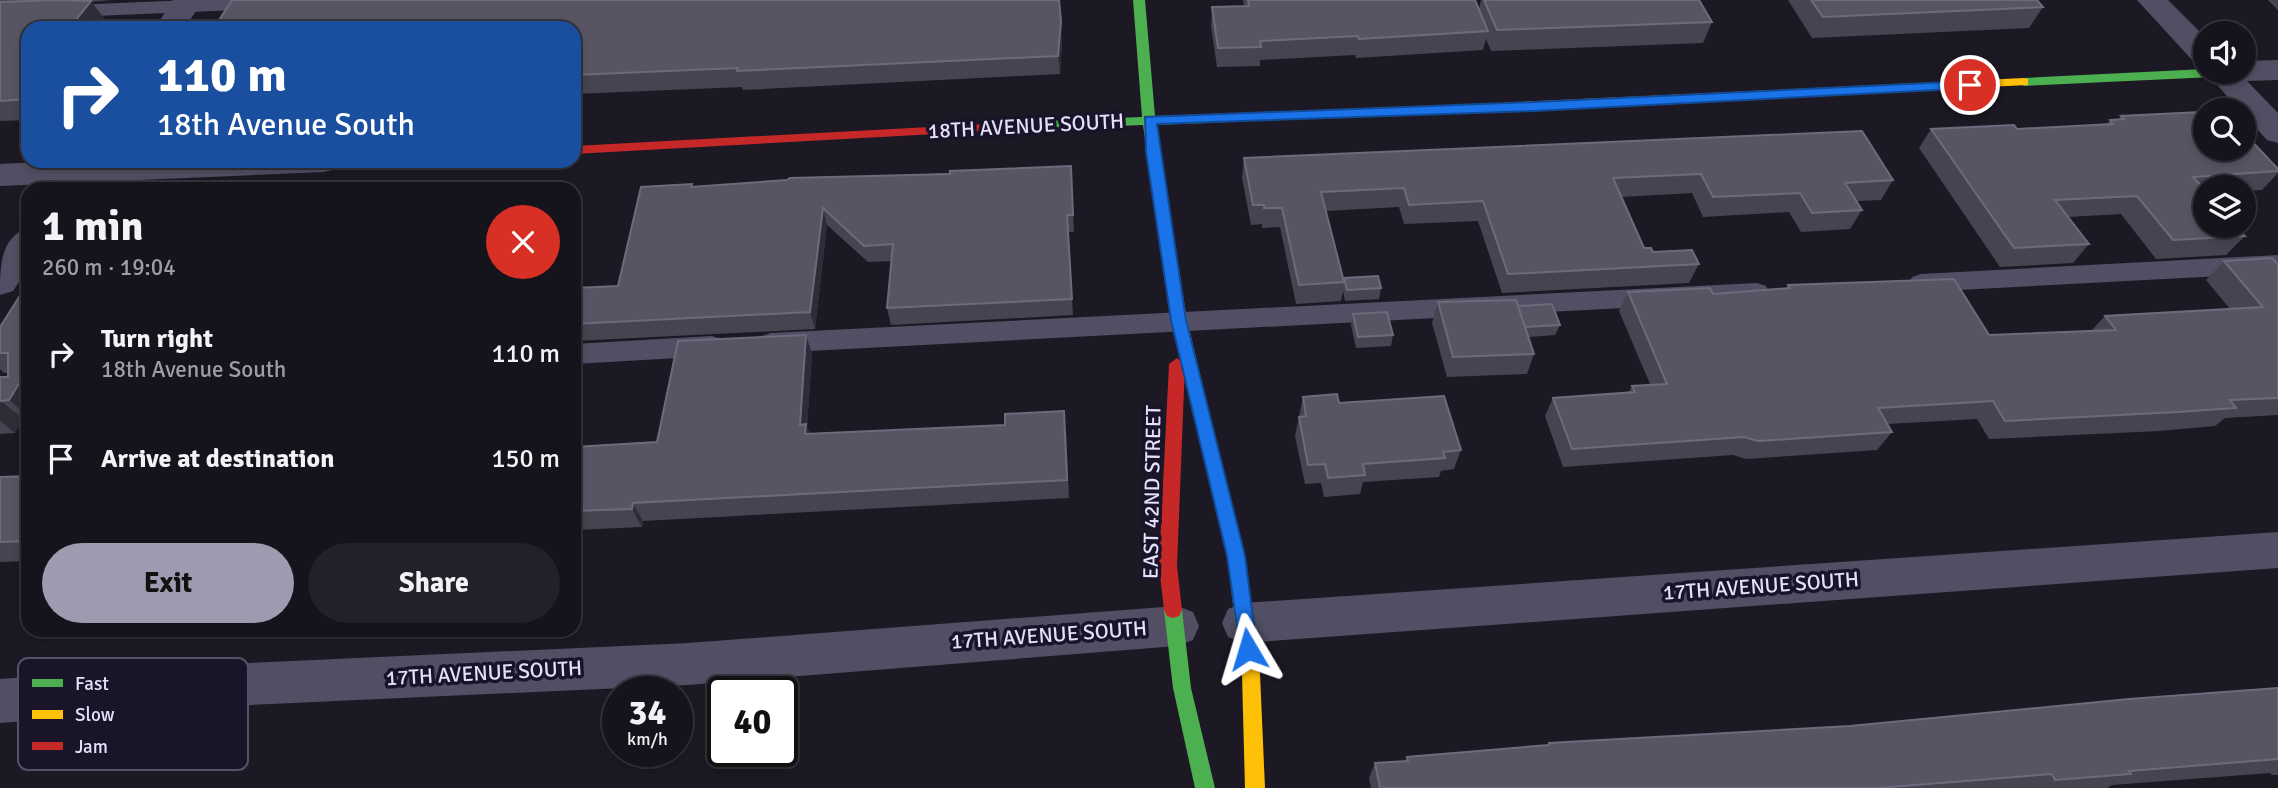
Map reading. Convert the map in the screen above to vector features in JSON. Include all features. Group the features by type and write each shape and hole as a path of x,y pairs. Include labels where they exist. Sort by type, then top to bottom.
{"street":[{"name":"EAST 42ND STREET","path":"1139,0 1152,152 1179,320 1236,556 1251,674 1255,788"},
{"path":"2152,0 2193,43"},
{"path":"2256,71 2278,70"},
{"name":"18TH AVENUE SOUTH","path":"581,150 1150,120 1547,106 2193,73"},
{"path":"2232,84 2278,132"},
{"path":"0,175 188,168"},
{"path":"0,282 21,250"},
{"name":"EAST 42ND STREET","path":"1179,320 1168,566 1177,626 1182,688 1205,788"},
{"name":"17TH AVENUE SOUTH","path":"1244,623 2278,550"},
{"name":"17TH AVENUE SOUTH","path":"248,684 688,664 1177,626"},
{"name":"17TH AVENUE SOUTH","path":"0,701 18,700"}],"lane":[{"path":"0,14 181,11 334,0"},
{"path":"1902,284 2278,264"},
{"path":"581,354 1777,290"}],"building":[{"path":"232,0 1059,0 1061,21 1058,56 737,71 738,68 581,75 581,21 218,21"},
{"path":"1248,0 1475,0 1488,31 1359,39 1358,36 1260,41 1261,47 1218,48 1212,7 1249,6"},
{"path":"1484,0 1699,0 1712,22 1497,30"},
{"path":"1811,0 2037,0 2043,7 1823,17"},
{"path":"91,1 76,20 85,21 21,21 21,100 0,101 0,2"},
{"path":"2193,112 2193,161 2256,161 2256,146 2278,171 2193,175 2193,238 2209,238 2173,240 2137,196 2055,200 2089,244 2014,248 1931,129 2014,125 2017,129 2113,124 2110,120 2124,119 2121,116"},
{"path":"1862,131 1893,180 1845,183 1862,210 1812,213 1800,193 1713,197 1701,174 1613,178 1644,248 1651,248 1653,252 1692,250 1699,264 1508,274 1483,201 1409,205 1404,188 1321,192 1344,282 1299,285 1282,208 1253,205 1244,158"},
{"path":"1071,166 1073,215 1067,215 1072,299 887,308 893,244 864,246 823,208 810,312 581,324 581,288 618,286 641,187 692,184 691,187 790,178 950,174 950,171"},
{"path":"2272,258 2278,265 2278,398 2230,400 2236,408 2005,421 1993,401 1878,408 1892,432 1758,441 1744,437 1572,449 1553,398 1635,392 1632,386 1667,384 1628,292 1710,288 1713,294 1790,288 1788,285 1954,279 1989,335 2116,330 2105,316 2263,307 2224,261"},
{"path":"1378,276 1381,288 1347,290 1344,278"},
{"path":"21,294 21,380 9,400 0,401 0,377 8,377 8,353 0,353 0,327"},
{"path":"1516,300 1534,354 1453,357 1438,302"},
{"path":"1552,304 1560,325 1525,327 1518,306"},
{"path":"1387,312 1393,335 1358,337 1353,314"},
{"path":"806,335 800,425 806,424 805,434 1005,425 1005,414 1064,411 1067,480 633,503 632,509 581,511 581,447 657,442 678,341"},
{"path":"1337,394 1339,403 1444,396 1461,450 1443,452 1445,458 1363,464 1365,475 1328,478 1325,464 1308,465 1299,417 1306,416 1303,397"},
{"path":"21,476 21,541 0,542 0,477"},
{"path":"2278,688 2278,759 2129,771 2131,774 2055,780 2052,774 1878,788 1380,788 1375,763 1408,761 1407,757 1549,743 1850,726 2129,699"}],"traffic: fast":[{"path":"1139,0 1152,152 1179,320 1204,424"},
{"path":"2024,82 2193,74"},
{"path":"1039,125 1479,108"},
{"path":"1173,610 1182,688 1205,788"}],"traffic: slow":[{"path":"1479,108 2024,82"},
{"path":"1204,424 1236,556 1251,674 1255,788"}],"traffic: jam":[{"path":"581,150 1039,125"},
{"path":"1173,610 1168,566 1177,364"}],"route":[{"path":"1248,649 1236,556 1179,320 1152,152 1150,120 1534,107 1970,85"}]}
